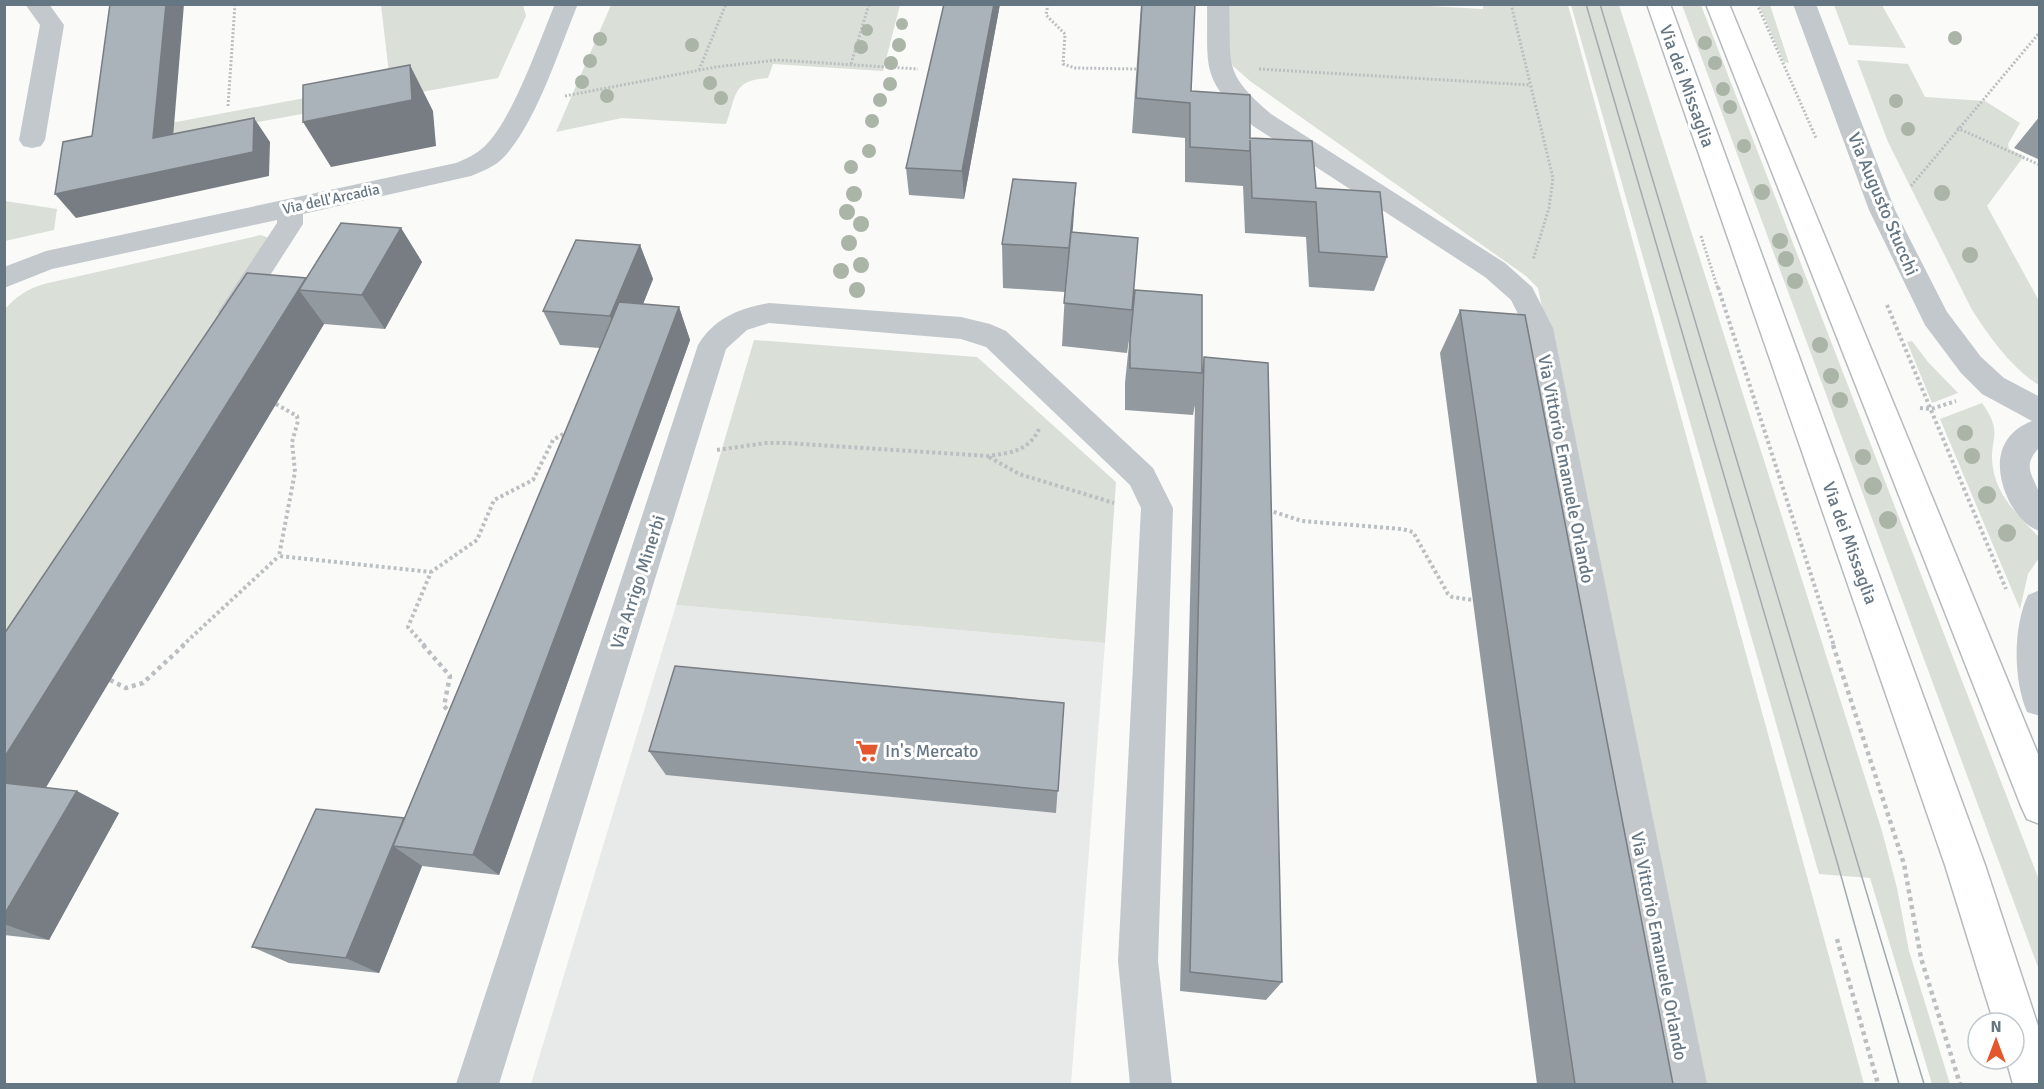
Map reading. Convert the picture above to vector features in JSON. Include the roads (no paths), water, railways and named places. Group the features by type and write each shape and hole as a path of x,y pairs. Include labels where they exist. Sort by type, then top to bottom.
{"main road":[{"name":"Via dei Missaglia","path":"1658,4 1961,854 2035,1084"},
{"path":"1717,4 2040,806"}],"street":[{"path":"32,140 52,25 46,14 36,4"},
{"name":"Via dell'Arcadia","path":"4,278 46,261 462,170 479,163 493,153 516,123 567,4"},
{"name":"Via Vittorio Emanuele Orlando","path":"1218,4 1219,67 1236,94 1263,120 1495,270 1522,294 1539,328 1686,1084"},
{"name":"Via Augusto Stucchi","path":"1804,4 1882,210 1935,318 1971,365 1993,386 2029,439 2014,461 2015,477 2022,495 2040,519"},
{"path":"219,331 290,224 290,208"},
{"name":"Via Arrigo Minerbi","path":"477,1084 713,345 724,331 752,316 769,314 961,328 980,332 996,339 1142,477 1157,508 1138,961 1151,1084"},
{"name":"Via Augusto Stucchi","path":"1993,386 2040,412"},
{"path":"2024,601 2033,644 2040,700"}],"tram line":[{"path":"1586,4 1838,865 1899,1084"},
{"path":"1600,4 1924,1084"}],"place":[{"name":"In's Mercato","path":"867,751"}]}
